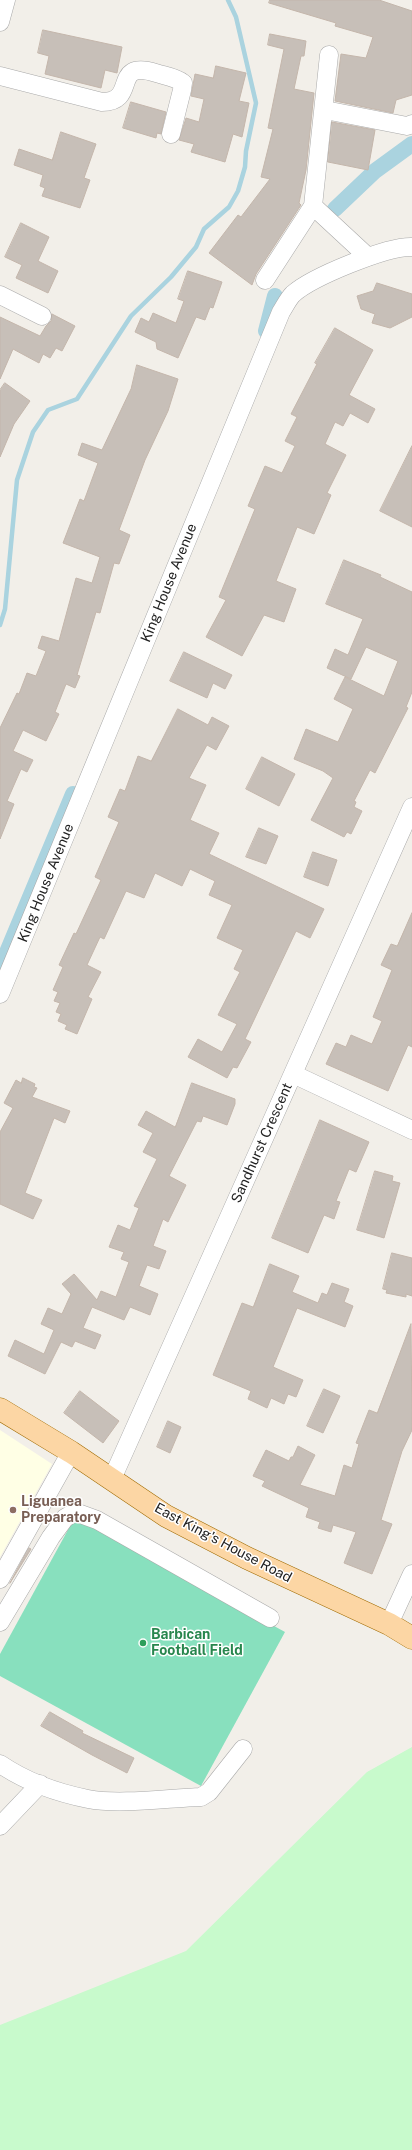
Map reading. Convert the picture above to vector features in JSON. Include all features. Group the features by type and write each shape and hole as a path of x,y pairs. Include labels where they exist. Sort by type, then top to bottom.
{"main road":[{"name":"East King's House Road","path":"0,1409 71,1452 166,1516 247,1558 389,1624 412,1638"}],"street":[{"path":"0,22 6,0"},
{"path":"265,280 313,206 325,110 329,54"},
{"path":"0,76 102,102 112,102 120,95 129,75 135,70 142,69 177,79 182,83 182,90 171,134"},
{"path":"325,110 407,126 412,124"},
{"path":"313,206 368,258"},
{"name":"King House Avenue","path":"0,994 281,312 292,295 310,283 368,258 401,246 412,247"},
{"path":"0,295 42,316"},
{"name":"Sandhurst Crescent","path":"112,1479 412,806"},
{"path":"293,1074 412,1130"},
{"path":"0,1579 71,1452"},
{"path":"0,1622 51,1537 65,1518 75,1512 98,1520 270,1618"},
{"path":"389,1624 412,1574"},
{"path":"0,1764 40,1784 96,1800 112,1801 201,1796 209,1792 243,1749"},
{"path":"0,1826 40,1784"}],"shaded area":[{"name":"Liguanea Preparatory","path":"0,1430 52,1464 0,1557"}],"green space":[{"name":"Barbican Football Field","path":"75,1517 285,1632 201,1786 0,1676 0,1654"},
{"path":"412,1747 412,2150 0,2150 0,2025 186,1951 367,1772"}],"building":[{"path":"270,0 379,0 412,11 412,95 396,100 393,113 335,101 341,54 366,58 373,37 335,26 336,23 269,3"},
{"path":"43,30 122,47 117,73 105,70 101,88 45,74 49,56 38,53"},
{"path":"270,34 306,41 304,56 301,56 294,89 314,93 306,170 299,203 301,205 256,274 252,285 209,253 238,215 241,217 270,179 261,177 273,129 268,128 284,49 268,45"},
{"path":"216,66 246,73 239,101 249,103 242,137 233,134 225,162 191,152 194,144 179,140 186,118 199,122 204,99 191,96 195,74 213,78"},
{"path":"131,102 166,112 161,134 157,133 156,138 123,128"},
{"path":"332,122 375,130 368,170 328,162"},
{"path":"61,132 96,144 84,178 90,180 80,208 42,196 45,188 40,186 43,175 14,165 19,149 52,160"},
{"path":"21,223 49,237 38,261 58,271 48,293 16,278 22,265 5,257"},
{"path":"188,271 222,282 213,308 210,307 205,320 196,317 178,358 157,349 156,342 135,332 141,318 149,322 153,313 176,323 184,301 178,299"},
{"path":"377,283 412,294 412,317 390,328 372,323 375,314 361,309 357,296 373,291"},
{"path":"52,314 75,326 62,351 56,348 50,358 43,354 39,363 13,349 0,379 0,317 40,336 51,321"},
{"path":"335,328 373,350 349,395 375,409 368,423 350,413 343,426 335,422 325,444 346,455 327,493 331,495 314,534 297,527 276,581 296,589 284,622 264,615 242,656 206,637 226,600 219,597 255,509 248,506 265,466 282,473 295,446 285,441 297,417 291,414 317,364 315,363"},
{"path":"137,365 178,379 168,411 145,460 119,530 130,535 119,564 114,563 100,613 96,612 77,675 80,676 75,688 66,684 55,712 59,714 46,741 23,730 13,751 33,760 27,772 21,769 7,801 14,804 0,839 0,728 17,693 19,694 27,673 36,676 46,651 38,648 42,636 59,641 76,578 92,583 100,557 63,543 80,499 84,501 98,463 78,455 82,443 102,450 131,389"},
{"path":"5,383 30,401 14,424 0,457 0,390"},
{"path":"412,446 412,527 380,511"},
{"path":"344,560 381,575 380,577 412,592 412,692 406,707 408,708 375,773 370,770 354,801 356,802 354,807 362,811 351,834 347,832 344,837 311,820 333,778 323,771 294,759 306,729 338,742 353,709 334,699 345,677 384,696 398,661 366,647 351,679 327,668 335,649 348,655 363,619 326,604"},
{"path":"184,652 232,675 225,689 213,683 207,698 170,681"},
{"path":"178,709 208,725 212,717 229,726 216,750 207,745 189,778 206,785 190,820 219,833 209,854 324,909 310,938 296,931 245,1039 251,1042 237,1068 233,1067 227,1078 188,1057 198,1039 222,1052 237,1024 218,1015 240,972 234,969 243,950 217,938 232,905 209,895 215,881 190,869 182,886 155,873 144,898 126,891 104,939 100,937 87,965 101,972 88,997 92,999 77,1034 65,1029 67,1025 58,1021 61,1014 56,1012 60,1003 54,1001 58,992 53,990 63,967 59,965 74,933 76,934 101,880 95,877 119,822 108,817 120,789 125,791 138,756 151,761"},
{"path":"262,757 295,774 279,806 246,789"},
{"path":"259,828 278,836 266,864 246,857"},
{"path":"313,852 337,860 328,886 304,877"},
{"path":"412,913 412,1047 408,1045 388,1091 326,1064 336,1043 346,1047 351,1035 372,1044 382,1021 373,1017 392,970 381,965 391,944 397,946"},
{"path":"23,1078 35,1084 34,1087 37,1088 32,1097 70,1111 65,1123 54,1118 25,1193 42,1200 33,1219 0,1204 0,1132 13,1108 4,1103 16,1080 21,1083"},
{"path":"192,1083 235,1099 235,1104 227,1125 203,1116 201,1122 197,1121 169,1176 186,1185 168,1222 163,1219 153,1246 166,1251 159,1269 147,1265 139,1286 158,1294 150,1315 130,1307 124,1320 92,1307 83,1328 101,1335 95,1349 75,1341 72,1347 61,1342 45,1374 8,1356 15,1340 44,1354 54,1330 41,1324 48,1308 62,1314 71,1294 62,1284 74,1274 97,1300 101,1291 116,1297 129,1262 121,1259 124,1252 109,1247 118,1225 130,1230 139,1208 134,1206 157,1159 143,1152 153,1133 138,1125 146,1111 175,1127"},
{"path":"320,1120 369,1142 356,1172 349,1169 336,1201 340,1202 334,1219 324,1215 308,1253 272,1238"},
{"path":"375,1171 393,1176 392,1181 400,1183 384,1238 357,1230"},
{"path":"392,1253 412,1258 412,1296 406,1294 406,1297 386,1293 387,1290 383,1289"},
{"path":"270,1264 299,1276 292,1292 318,1303 322,1293 327,1295 332,1283 349,1289 344,1302 353,1306 345,1327 297,1308 273,1367 303,1380 296,1397 288,1394 284,1404 271,1398 267,1408 248,1399 251,1391 213,1375 242,1303 253,1307"},
{"path":"411,1324 412,1430 402,1451 381,1520 392,1524 372,1574 344,1563 356,1532 333,1525 331,1532 318,1528 320,1522 306,1517 309,1508 262,1486 265,1481 253,1476 266,1450 289,1461 291,1457 293,1457 298,1446 315,1455 300,1485 335,1496 344,1465 352,1468 359,1444 356,1443 369,1410 377,1413"},
{"path":"324,1389 340,1396 323,1433 307,1426"},
{"path":"80,1391 119,1421 103,1443 64,1413"},
{"path":"168,1421 181,1427 170,1453 157,1447"},
{"path":"29,1548 31,1549 10,1583"},
{"path":"50,1712 83,1731 82,1733 134,1758 127,1773 41,1726"}],"waterway":[{"path":"0,625 5,609 17,480 33,432 48,410 77,399 131,316 171,277 196,247 204,229 229,207 238,191 245,167 246,151 256,103 236,17 228,0"},
{"path":"335,209 375,171 412,144"},
{"path":"266,331 275,296"},
{"path":"0,969 73,794"}],"place":[{"name":"Liguanea Preparatory","path":"13,1510"},
{"name":"Barbican Football Field","path":"143,1643"}]}
